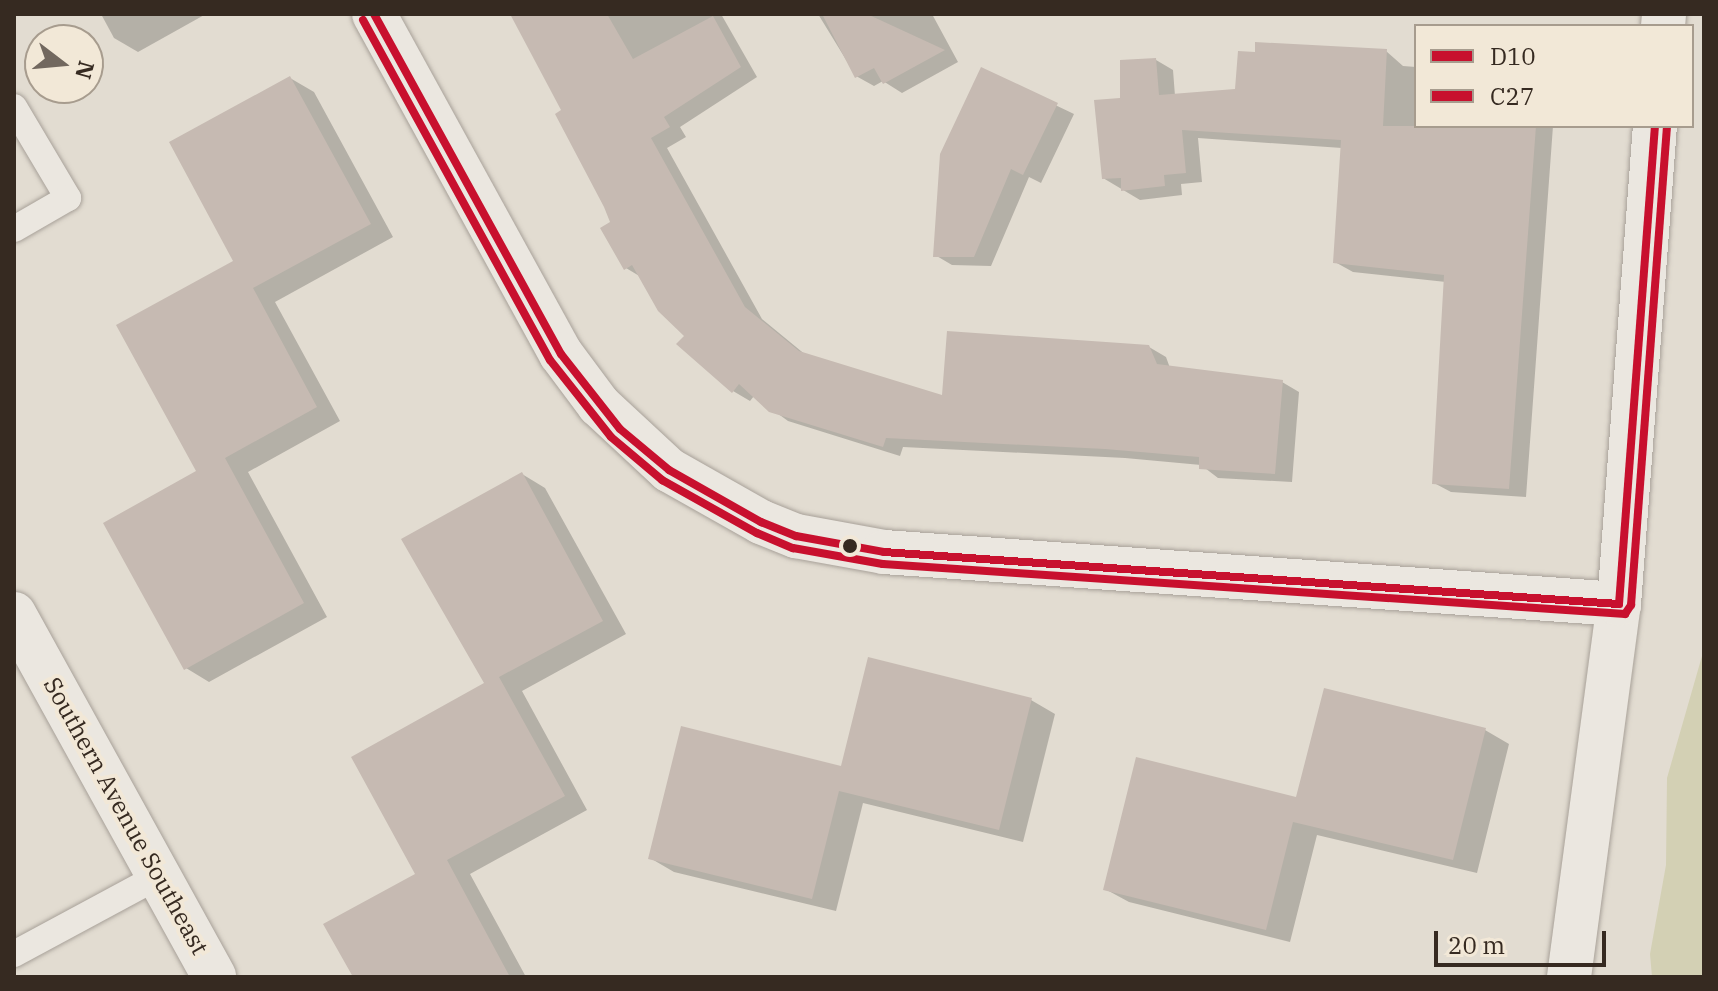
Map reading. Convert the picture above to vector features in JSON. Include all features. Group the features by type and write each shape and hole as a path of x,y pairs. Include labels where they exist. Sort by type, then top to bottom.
{"street":[{"path":"374,14 561,354 599,405 669,470 761,522 796,536 884,552 1619,604"},
{"path":"1569,977 1619,604 1655,128"},
{"name":"Southern Avenue Southeast","path":"14,614 214,977"}],"lane":[{"path":"14,107 68,198 14,229"},
{"path":"14,954 159,876"}],"shaded area":[{"path":"1704,649 1704,977 1652,977 1650,954 1666,865 1667,778"}],"building":[{"path":"510,14 607,14 633,59 713,16 741,67 664,117 670,127 651,138 745,307 799,351 942,395 947,331 1149,345 1157,364 1283,380 1275,474 1199,469 1199,457 1105,449 886,438 883,447 769,412 739,384 732,393 676,344 684,336 658,311 632,265 624,270 600,228 610,222 604,207 555,114 561,110"},
{"path":"822,14 867,14 945,50 883,84 874,68 855,78"},
{"path":"1255,42 1387,49 1383,126 1536,128 1509,489 1432,484 1444,275 1333,263 1341,140 1182,130 1186,173 1164,175 1165,186 1121,191 1121,178 1102,179 1094,100 1120,98 1120,60 1156,58 1159,95 1235,89 1238,51 1255,52"},
{"path":"981,67 1058,103 1023,175 1011,169 974,257 933,257 940,154"},
{"path":"290,76 371,224 253,288 317,407 225,458 304,603 184,670 103,523 196,471 116,325 233,261 169,142"},
{"path":"522,472 603,621 499,677 565,796 447,860 510,977 353,977 323,924 415,874 351,757 484,683 401,539"},
{"path":"868,657 1032,698 999,830 839,791 812,899 648,859 681,726 841,766"},
{"path":"1324,688 1486,728 1453,860 1293,822 1266,930 1103,890 1136,757 1296,797"}],"transit line":[{"name":"D10","path":"374,14 561,354 620,429 669,470 761,522 796,536 884,552 1619,604 1655,128"},
{"name":"C27","path":"363,20 550,360 611,437 662,480 757,533 793,548 883,564 1625,614 1631,605 1667,128"}]}
